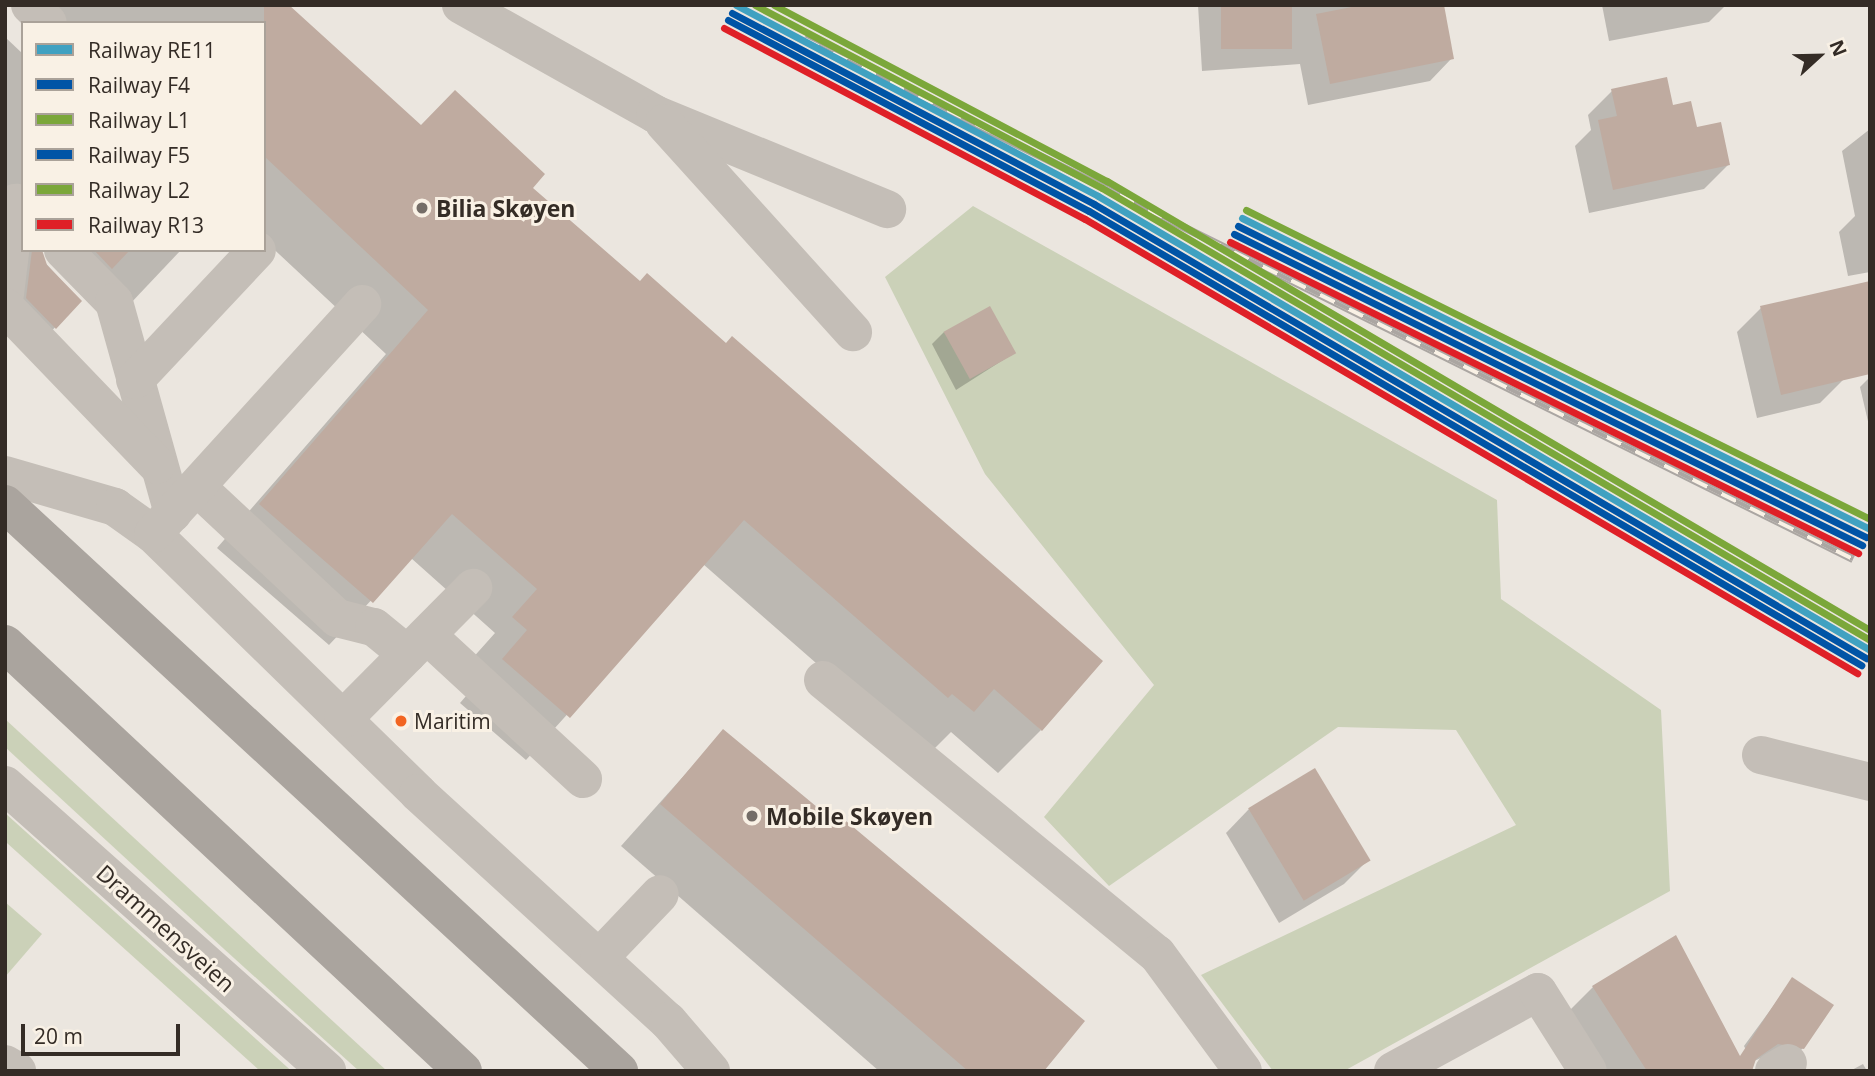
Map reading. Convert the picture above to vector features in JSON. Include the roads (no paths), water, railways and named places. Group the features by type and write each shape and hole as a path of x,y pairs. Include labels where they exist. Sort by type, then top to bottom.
{"highway":[{"path":"5,504 619,1071"},
{"path":"5,644 463,1071"}],"street":[{"path":"30,5 46,21"},
{"path":"461,5 655,114 887,209"},
{"path":"655,114 853,332"},
{"path":"5,294 15,202"},
{"path":"65,252 114,302 174,511 343,719 599,958 711,1071"},
{"path":"135,380 255,252"},
{"path":"174,511 362,304"},
{"path":"5,307 161,469"},
{"path":"5,475 115,508 174,511 337,618 374,627 418,645 583,779"},
{"path":"343,719 473,588"},
{"path":"823,680 1157,954 1243,1071"},
{"path":"1761,755 1870,782"},
{"name":"Drammensveien","path":"5,785 327,1071"},
{"path":"599,958 660,894"},
{"path":"1393,1071 1538,992 1588,1071"},
{"path":"5,1064 17,1071"}],"railway":[{"path":"804,39 1853,559"}],"rail line":[{"name":"RE11","path":"736,5 1098,196 1870,650"},
{"name":"L1","path":"755,5 1102,188 1870,640"},
{"name":"L2","path":"774,5 1107,181 1870,630"},
{"name":"F4","path":"732,13 1094,204 1866,658"},
{"name":"F5","path":"728,20 1089,211 1861,665"},
{"name":"R13","path":"724,28 1085,219 1857,673"},
{"name":"L1","path":"1246,210 1870,519"},
{"name":"RE11","path":"1242,218 1870,529"},
{"name":"F4","path":"1238,226 1866,537"},
{"name":"F5","path":"1234,234 1862,545"},
{"name":"R13","path":"1230,242 1858,553"}],"place":[{"name":"Bilia Skøyen","path":"422,208"},
{"name":"Maritim","path":"401,721"},
{"name":"Mobile Skøyen","path":"752,816"}]}
